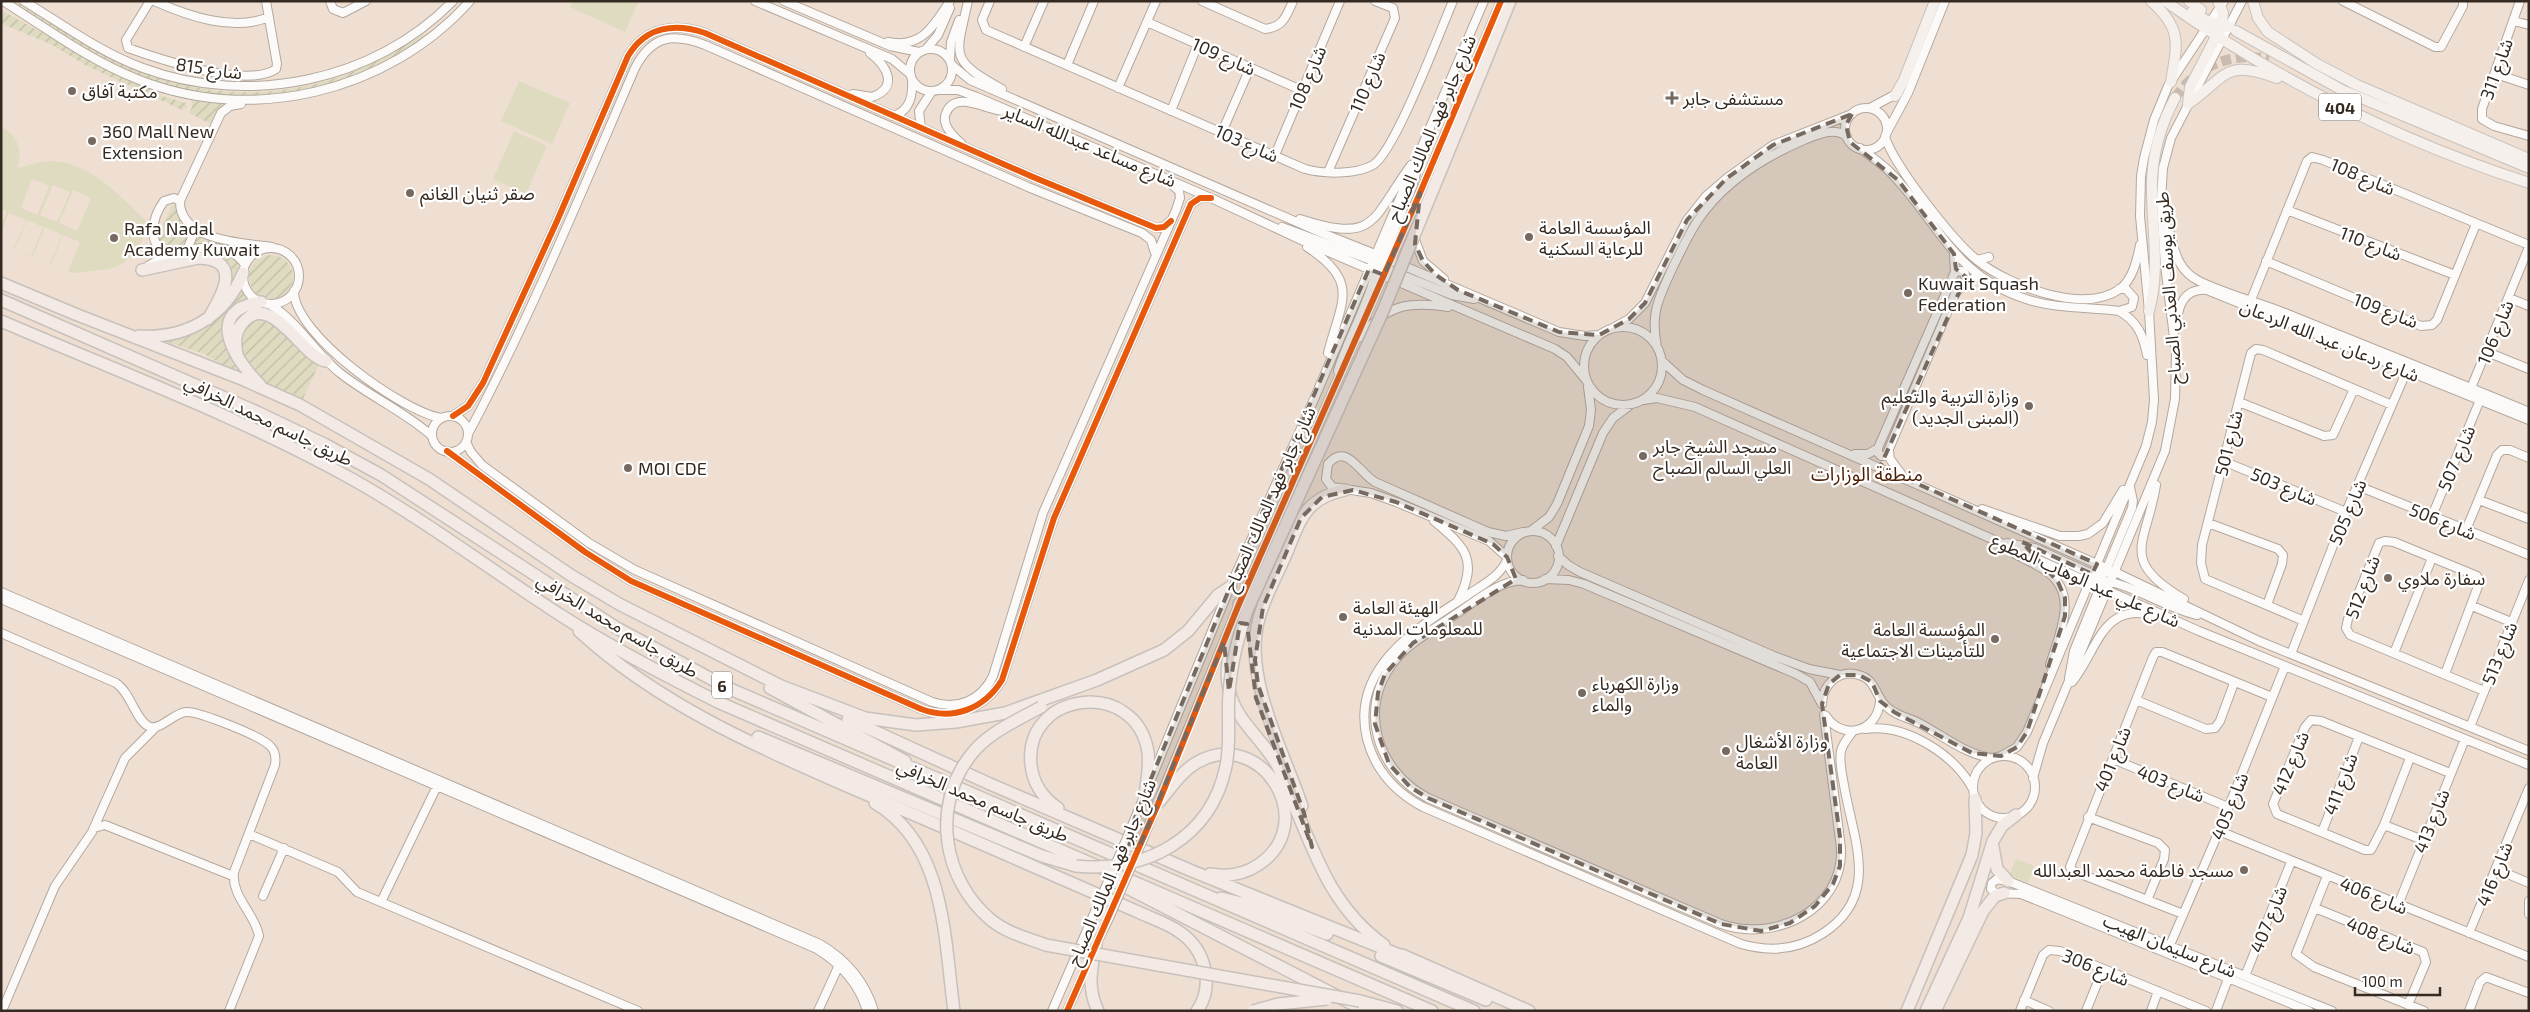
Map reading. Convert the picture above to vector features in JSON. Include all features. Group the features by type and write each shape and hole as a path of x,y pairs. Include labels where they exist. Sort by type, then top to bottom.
{"highway":[{"path":"693,712 728,724 1042,856 1076,866 1115,867 1135,863 1167,849 1190,831 1209,808 1222,781 1228,751 1228,695 1234,657 1244,621 1383,311 1510,1"},
{"path":"142,270 198,258 207,258 219,263 225,271 226,281 220,299 208,319"},
{"path":"128,335 168,335 194,328 208,319 229,299 244,269"},
{"path":"1,283 262,387 300,405 429,479 596,590 659,626 706,648 790,694 990,784 1192,871 1407,958 1530,1011"},
{"name":"طريق جاسم محمد الخرافي","path":"1,300 258,412 382,475 521,568 617,628 676,662 793,718 1474,1011"},
{"path":"262,387 238,358 228,340 229,322 240,308 265,303"},
{"path":"238,358 236,342 240,327 249,318 260,314 278,320 316,357 326,361"},
{"name":"طريق جاسم محمد الخرافي","path":"1,321 248,428 322,463 401,508 563,616 664,675 720,702 1432,1011"},
{"path":"1345,490 1328,494 1315,501 1301,518 1262,607 1255,639 1258,685 1304,813 1317,864 1348,913 1382,944 1407,958"},
{"path":"1230,587 1218,595 1188,631 1164,650 1041,707 997,731 982,743 957,776 951,793 947,811 948,848 962,886 976,906 993,921 1012,933 1046,945 1363,1006"},
{"path":"1254,596 1250,640 1252,675 1256,698 1300,817"},
{"path":"1240,604 1228,656 1229,692 1241,717 1275,761 1312,847"},
{"path":"563,616 597,648 625,669 693,712 793,762 1180,932 1196,948 1204,964 1206,983 1201,1005 1197,1011"},
{"path":"706,648 786,698 882,746 927,776"},
{"path":"763,678 818,702 865,718 916,725 956,722 1005,713 1097,680"},
{"path":"1074,819 1051,804 1043,795 1034,778 1031,759 1036,734 1043,723 1052,714 1075,703 1100,702 1113,705 1134,720 1146,742 1148,755 1144,798"},
{"path":"1158,802 1181,776 1195,764 1211,756 1225,755 1246,759 1265,770 1281,794 1285,822 1276,848 1266,859 1246,871 1230,876 1192,871"},
{"path":"843,784 882,807 906,829 930,868 937,888 954,1011"},
{"path":"1907,1011 1972,855 1976,833 1974,794"},
{"path":"1956,966 1993,841 2002,826 2016,815"},
{"path":"1036,840 1363,1006"},
{"path":"1993,841 1995,864 2008,881"},
{"path":"1935,1011 1986,906 1995,896 2004,893"},
{"path":"1212,899 1221,898 1241,902 1341,940 1489,1001 1522,1011"},
{"path":"1293,912 1341,940"},
{"path":"1926,1011 1969,918"},
{"path":"1096,946 1090,974 1090,992 1098,1011"},
{"path":"1253,1011 1278,1004 1309,999 1398,1011"}],"main road":[{"path":"1895,96 1904,80 1935,1"},
{"path":"2152,1 2168,16 2175,32 2177,50 2171,82"},
{"name":"404","path":"2165,1 2209,26 2220,38 2297,84 2361,117 2462,159 2529,183"},
{"path":"2176,1 2209,26 2229,28"},
{"path":"2189,1 2201,10"},
{"path":"2253,1 2258,18 2268,32 2317,64 2357,85 2529,159"},
{"path":"2221,3 2229,28"},
{"path":"2188,104 2190,87 2220,38 2229,28"},
{"name":"404","path":"2229,28 2342,90 2529,168"},
{"path":"2269,59 2360,104 2442,140 2468,144"},
{"path":"2188,104 2218,78 2233,71 2257,71 2297,84"},
{"path":"2149,311 2155,272 2152,191 2153,162 2162,126 2175,98"}],"street":[{"path":"3,1 96,59 137,79 197,96 257,101"},
{"path":"24,1 109,52 142,68 199,84 230,88 283,85 313,79 357,64 376,56 418,30 453,1"},
{"name":"شارع 815","path":"150,1 126,40 128,48 174,65 200,71 253,74 274,71 277,64 266,1"},
{"path":"154,1 173,10 237,23 254,23 269,17"},
{"path":"330,1 333,9 343,14 366,1"},
{"path":"265,303 281,302 294,291 299,280 297,265 288,253 272,248 214,237 190,224 182,214 180,201 221,113 230,106 316,92 349,82 386,66 426,40 470,1"},
{"path":"755,1 897,62 920,89 936,90"},
{"path":"784,1 897,48 941,51 951,63"},
{"path":"870,38 896,43 920,38 934,26 951,1"},
{"path":"893,116 907,107 912,93 911,61 938,36 951,1"},
{"name":"شارع 103","path":"990,1 982,20 986,30 1305,169 1328,172 1356,170 1372,165 1384,155 1402,119 1453,1"},
{"path":"1024,47 1044,1"},
{"path":"1067,65 1094,1"},
{"path":"1118,88 1156,1"},
{"path":"1202,1 1265,29 1275,28 1284,22 1293,1"},
{"name":"شارع 108","path":"1275,155 1340,1"},
{"name":"شارع 110","path":"1328,172 1395,18 1393,8 1375,1"},
{"name":"شارع جابر فهد المالك الصباح","path":"1420,152 1484,1"},
{"name":"شارع جابر فهد المالك الصباح","path":"1052,1011 1144,798 1230,587 1324,372 1380,264 1420,193 1501,1"},
{"path":"1860,148 1877,146 1886,136 1908,93 1945,1"},
{"path":"2229,28 2242,1"},
{"path":"2343,1 2436,47 2441,47 2459,13 2463,1"},
{"name":"شارع 311","path":"2520,1 2496,74 2482,109 2482,119 2494,126 2529,136"},
{"path":"921,128 919,111 936,90 951,77 951,42 965,2"},
{"path":"965,2 958,42 963,60 977,75 1028,104"},
{"name":"طريق يوسف العذبي الصباح","path":"2001,756 2017,747 2022,740 2089,582 2103,579 2097,564 2139,466 2152,422 2154,400 2140,199 2144,158 2154,120 2171,82 2209,26 2221,3"},
{"path":"2514,20 2529,25"},
{"name":"شارع 109","path":"1147,22 1301,90"},
{"path":"294,291 298,310 322,340 352,369 406,405 423,413 441,418 454,416 468,406 483,383 628,56 641,40 653,31 671,26 690,28 1033,177 1156,228 1164,227 1171,221"},
{"path":"447,452 456,451 467,438 502,369 638,61 647,49 658,41 676,37 687,38 802,87 1028,187 1142,233 1152,240 1156,254"},
{"path":"1171,110 1198,44"},
{"path":"838,92 868,98 876,96 885,87 888,78 885,66 865,48"},
{"path":"628,56 631,61 638,61"},
{"name":"شارع مساعد عبدالله الساير","path":"951,63 970,80 1272,210 1380,264 1458,308 1554,348 1577,367 1587,382"},
{"path":"1222,132 1250,68"},
{"path":"2496,74 2529,84"},
{"path":"1870,108 1895,96 1914,75"},
{"path":"802,87 799,81 806,78"},
{"name":"شارع مساعد عبدالله الساير","path":"936,90 965,92 1211,198 1293,237 1458,290 1560,332 1585,336 1598,335"},
{"path":"974,151 958,140 946,125 946,114 951,106 964,101 995,110 1011,111"},
{"name":"طريق يوسف العذبي الصباح","path":"2115,572 2158,473 2172,426 2175,399 2176,353 2165,265 2162,184 2166,152 2188,104"},
{"path":"1558,556 1580,572 1774,656 1809,669 1840,675 1852,673 1866,678 1876,688 1880,701 1877,715 1873,722 1856,731 1842,748 1840,762 1860,860 1859,884 1850,906 1826,932 1804,944 1766,949 1741,944 1423,807 1405,796 1384,774 1370,747 1365,725 1366,702 1376,671 1395,647 1458,601 1495,577 1507,559 1511,542 1544,522 1554,511 1589,426 1591,410 1585,356 1590,344 1598,335 1628,320 1645,303 1680,232 1706,196 1753,158 1773,145 1863,108 1876,110 1886,120 1886,136 1892,155 1939,218 1977,260 2010,281 2051,294 2096,297 2120,289 2129,279 2142,236"},
{"path":"1847,137 1846,125 1852,114"},
{"path":"598,124 605,125 608,129"},
{"path":"1556,546 1603,433 1613,418 1631,405 1644,400 1659,383 1662,361 1653,328 1655,308 1677,260 1700,218 1716,199 1750,170 1779,152 1815,136 1834,132 1847,137 1879,162 1898,180 1954,254 1980,276 2003,290 2031,300 2062,306 2119,311 2129,309 2135,302 2131,292 2120,289"},
{"path":"1272,210 1336,229 1355,228 1372,220 1379,214 1420,152"},
{"path":"1335,387 1344,352 1412,187 1420,152"},
{"name":"شارع 108","path":"2251,300 2307,161 2312,157 2529,246"},
{"path":"1028,187 1034,184 1033,177"},
{"path":"454,416 464,422 467,438 474,457 482,465 589,543 619,562 938,704 962,704 977,697 988,686 1043,513 1176,210 1180,198 1179,191 1163,177"},
{"path":"1420,193 1414,225 1418,253 1429,268 1458,290"},
{"path":"168,255 162,252 154,241 153,227 164,202 174,198 180,201"},
{"path":"441,418 435,423 432,436 435,444 585,552 631,581 927,712 948,714 962,712 984,702 994,692 1004,674 1054,518 1186,215 1196,199 1211,198"},
{"path":"1176,210 1186,215"},
{"name":"شارع 110","path":"2287,210 2455,276"},
{"path":"1264,222 1291,230 1380,264 1452,295 1479,299"},
{"name":"شارع ردعان عبد الله الردعان","path":"2163,222 2169,228 2174,252 2180,264 2199,282 2251,300 2407,370 2529,420"},
{"path":"187,250 193,235 190,224"},
{"name":"شارع 109","path":"2266,261 2421,326 2432,325 2438,320 2476,224"},
{"path":"1677,260 1675,254 1680,240 1680,232"},
{"path":"1293,237 1334,268 1342,287 1341,308 1324,372"},
{"name":"شارع 106","path":"2471,388 2529,246"},
{"path":"142,270 168,255 187,250 224,248 236,254 244,269 247,290 289,318 326,361 358,386 432,436"},
{"path":"244,269 254,253 272,248"},
{"path":"1954,254 1955,272 1878,448 1880,456 1886,456 1889,451 1955,294 1966,281 1980,276"},
{"path":"1977,260 1989,257"},
{"name":"شارع جابر فهد المالك الصباح","path":"1067,1011 1110,916 1240,604 1353,345 1380,264"},
{"path":"1955,272 1962,271 1966,274 1966,281"},
{"path":"2176,353 2178,309 2186,296 2196,291 2193,286 2199,282"},
{"name":"شارع ردعان عبد الله الردعان","path":"2196,291 2207,290 2471,388 2529,412"},
{"path":"2509,298 2529,306"},
{"path":"1353,345 1375,320 1393,309 1420,303 1458,308"},
{"path":"2119,311 2131,318 2140,329 2152,378"},
{"path":"1611,329 1624,327 1637,330 1649,337 1657,347"},
{"name":"شارع 501","path":"2304,621 2205,579 2201,563 2202,545 2239,402 2246,364 2251,353 2256,349 2392,406"},
{"path":"2487,352 2529,369"},
{"name":"شارع علي عبد الوهاب المطوع","path":"1662,361 1683,380 1703,390 1852,454 1949,500 2097,564"},
{"name":"شارع 505","path":"2291,654 2346,512 2407,370"},
{"path":"1587,382 1596,394 1606,402 1618,405 1631,405"},
{"path":"2239,402 2324,436 2333,435 2338,428 2354,389"},
{"name":"شارع علي عبد الوهاب المطوع","path":"1644,400 1657,398 1695,407 2089,582 2103,579 2115,572 2226,626 2528,750"},
{"name":"شارع 507","path":"2432,516 2480,400"},
{"path":"1090,406 1102,410"},
{"path":"1852,454 1868,454 1878,448"},
{"path":"2466,530 2497,455 2502,450 2510,450 2529,458"},
{"path":"1889,451 1890,460 1903,477"},
{"path":"1523,580 1512,572 1507,559 1489,541 1377,494 1332,487 1326,479 1328,464 1336,457 1351,458 1366,477 1375,482 1488,532 1506,536 1527,532 1548,536 1556,546 1558,556 1556,567 1545,579"},
{"name":"شارع 503","path":"2223,461 2346,512"},
{"path":"1949,500 2047,532 2069,537 2078,536 2088,534 2103,524 2139,466"},
{"path":"2158,473 2141,542 2144,563 2159,582 2226,626"},
{"name":"شارع 506","path":"2358,486 2529,555"},
{"path":"1824,714 1836,727 1856,731 1885,727 1915,739 1952,764 1964,776 1980,807 1997,817 2016,815 2030,804 2033,796 2033,778 2043,743 2068,685 2074,651 2132,508 2134,501 2130,487"},
{"path":"2480,500 2529,519"},
{"path":"1428,516 1455,538 1466,554 1469,566 1468,579 1458,601"},
{"path":"1946,519 2046,571 2058,582 2065,598 2065,616 2039,702"},
{"path":"2208,524 2278,549 2283,555 2282,564 2266,605"},
{"name":"شارع 512","path":"2444,674 2479,587 2477,576 2394,542 2384,540 2380,543 2352,611 2346,628 2350,635 2484,691"},
{"path":"2000,543 2035,548 2173,608 2204,616"},
{"path":"2394,653 2432,558"},
{"path":"1024,576 1028,581 1034,580"},
{"path":"1545,579 1568,580 1584,584 1796,674 1810,682 1822,704 1824,714 1841,848 1840,866 1833,884 1815,906 1790,923 1771,929 1741,930 1721,924 1428,798 1410,787 1395,772 1380,745 1375,714 1381,683 1393,663 1413,643 1501,585 1523,580 1536,582 1545,579"},
{"name":"شارع علي عبد الوهاب المطوع","path":"2103,579 2199,631 2529,765"},
{"name":"شارع 513","path":"2470,727 2529,580"},
{"path":"1,592 817,949 839,965 858,989 867,1011"},
{"path":"1,599 820,944 843,960 857,975 874,1011"},
{"path":"2472,606 2511,622"},
{"path":"2068,685 2081,671 2104,628 2119,617 2128,614 2147,614 2199,631"},
{"path":"1,633 116,683 125,691 143,722 156,727"},
{"name":"شارع 401","path":"2184,914 2148,898 2073,871 2070,867 2088,817 2156,652 2162,652 2272,697"},
{"name":"شارع 405","path":"2170,945 2219,831 2285,666"},
{"path":"1822,704 1824,690 1840,675"},
{"path":"2136,700 2206,729 2215,728 2220,721 2234,683"},
{"path":"1880,701 1894,712 1919,723 1962,749 1992,758"},
{"path":"2,1011 52,893 94,828 125,758 156,727 178,714 193,712 270,745 276,756 275,765 233,876 235,887 259,936 229,1011"},
{"name":"شارع 412","path":"2410,758 2384,825 2371,850 2365,850 2277,814 2273,804 2305,727 2311,720 2321,721 2450,773"},
{"name":"شارع 411","path":"2322,832 2359,737"},
{"name":"شارع 413","path":"2398,904 2465,739"},
{"path":"1974,794 1977,771 1992,758 2001,756 2012,757 2029,769 2033,778"},
{"name":"شارع 403","path":"2113,759 2228,807"},
{"path":"381,902 438,784"},
{"name":"شارع 416","path":"2469,932 2526,804 2529,788"},
{"path":"99,817 105,825 233,876"},
{"path":"2088,817 2158,843 2164,850 2164,858 2148,898"},
{"path":"94,828 105,825"},
{"path":"2384,825 2423,840"},
{"name":"شارع 406","path":"2219,831 2291,862 2529,957"},
{"path":"249,834 338,872 354,890 638,1011"},
{"path":"263,896 284,848"},
{"name":"شارع 407","path":"2244,976 2291,862"},
{"path":"2496,869 2529,883"},
{"path":"2327,876 2296,954 2314,967 2424,1011"},
{"path":"2004,893 1995,893 1991,885 1997,880 2008,881"},
{"name":"شارع سليمان الهيب","path":"2008,881 2332,1011"},
{"name":"شارع سليمان الهيب","path":"2004,893 2021,894 2309,1011"},
{"path":"2529,901 2529,914"},
{"name":"شارع 408","path":"2315,908 2423,952 2426,962 2408,1005"},
{"name":"شارع 306","path":"2020,1011 2043,955 2049,950 2060,951 2206,1011"},
{"path":"818,1011 839,965"},
{"path":"2086,1011 2103,969"},
{"path":"2469,1011 2480,982 2486,977 2529,993"},
{"path":"2216,1011 2228,979"},
{"path":"2151,1011 2158,992"},
{"path":"2024,1000 2049,1011"}],"highlighted area":[{"path":"1852,114 1846,125 1850,142 1898,180 1954,254 1956,269 1966,277 1880,467 2097,564 2092,574 2022,542 2058,582 2065,598 2065,616 2027,732 2017,747 2001,756 1972,753 1894,712 1880,701 1872,682 1859,675 1840,675 1829,684 1822,704 1840,837 1840,866 1833,884 1815,906 1790,923 1761,931 1721,924 1428,798 1410,787 1389,764 1375,724 1378,693 1385,674 1413,643 1516,579 1507,557 1493,544 1396,502 1353,490 1322,497 1301,518 1263,607 1255,660 1258,685 1304,813 1312,847 1256,698 1247,624 1240,623 1229,691 1224,642 1139,848 1125,842 1230,587 1369,269 1384,275 1420,193 1415,244 1423,261 1436,275 1458,290 1559,332 1599,335 1629,319 1645,303 1687,220 1727,178 1773,145"}],"shaded area":[{"path":"4,1 16,1 94,49 121,63 159,78 198,88 237,92 276,91 314,84 351,72 387,55 422,33 426,37 401,55 330,87 257,99 180,91 115,68"},
{"path":"572,1 639,1 625,32 570,7"},
{"path":"1,10 117,74 155,90 162,96 186,103 187,108 182,110 87,66 54,46 1,23"},
{"path":"519,81 570,103 552,144 501,121"},
{"path":"191,100 237,105 229,109 213,125 189,113 192,107"},
{"path":"1,126 12,135 18,144 19,161 17,168 47,161 62,162 76,166 102,181 147,222 142,240 135,253 123,263 110,269 73,273 68,271 80,242 63,235 51,264 31,256 43,227 27,220 15,249 1,243 14,248 26,220 9,213 1,232 1,226 7,212 1,209","holes":["32,179 49,186 37,215 21,208","53,185 70,192 57,222 40,215","73,190 91,198 77,231 59,223","45,227 62,235 50,263 33,256"]},
{"path":"514,131 547,146 526,194 493,179"},
{"path":"172,205 177,206 188,235 184,246 171,253 162,249 158,237"},
{"path":"197,234 214,241 256,249 244,259 228,247 215,245 194,246"},
{"path":"209,251 230,253 238,265 238,276 227,299 222,262 178,257"},
{"path":"271,255 283,259 289,265 293,277 289,289 283,295 271,299 259,295 253,289 249,277 253,265 259,259"},
{"path":"241,287 250,301 240,305 226,343 233,361 246,377 202,353 154,338 176,338"},
{"path":"253,319 269,319 319,364 302,401 265,384 252,372 242,352 240,338 243,330"},
{"path":"2016,859 2034,866 2028,883 2009,875"}],"tunnel":[{"path":"2175,98 2194,77 2204,69 2216,64 2241,58 2269,59"}],"cycle path":[{"path":"1067,1011 1159,802 1239,604 1420,193 1501,1"},
{"path":"453,416 468,406 483,383 557,221 628,56 643,38 662,30 683,28 705,33 1033,177 1156,228 1164,227 1171,221"},
{"path":"447,451 585,552 631,581 921,709 945,714 967,710 986,698 1002,680 1054,518 1191,204 1200,198 1211,198"}],"place":[{"name":"مكتبة آفاق","path":"72,91"},
{"name":"مستشفى جابر","path":"1672,98"},
{"name":"360 Mall New Extension","path":"92,141"},
{"name":"صقر ثنيان الغانم","path":"410,193"},
{"name":"المؤسسة العامة للرعاية السكنية","path":"1529,237"},
{"name":"Rafa Nadal Academy Kuwait","path":"114,238"},
{"name":"Kuwait Squash Federation","path":"1908,293"},
{"name":"وزارة التربية والتعليم (المبنى الجديد)","path":"2029,406"},
{"name":"مسجد الشيخ جابر العلي السالم الصباح","path":"1643,456"},
{"name":"MOI CDE","path":"628,468"},
{"name":"سفارة ملاوي","path":"2388,578"},
{"name":"الهيئة العامة للمعلومات المدنية","path":"1343,617"},
{"name":"المؤسسة العامة للتأمينات الاجتماعية","path":"1995,639"},
{"name":"وزارة الكهرباء والماء","path":"1582,693"},
{"name":"وزارة الأشغال العامة","path":"1726,751"},
{"name":"مسجد فاطمة محمد العبدالله","path":"2244,870"}],"district":[{"name":"منطقة الوزارات","path":"1867,473"}]}
